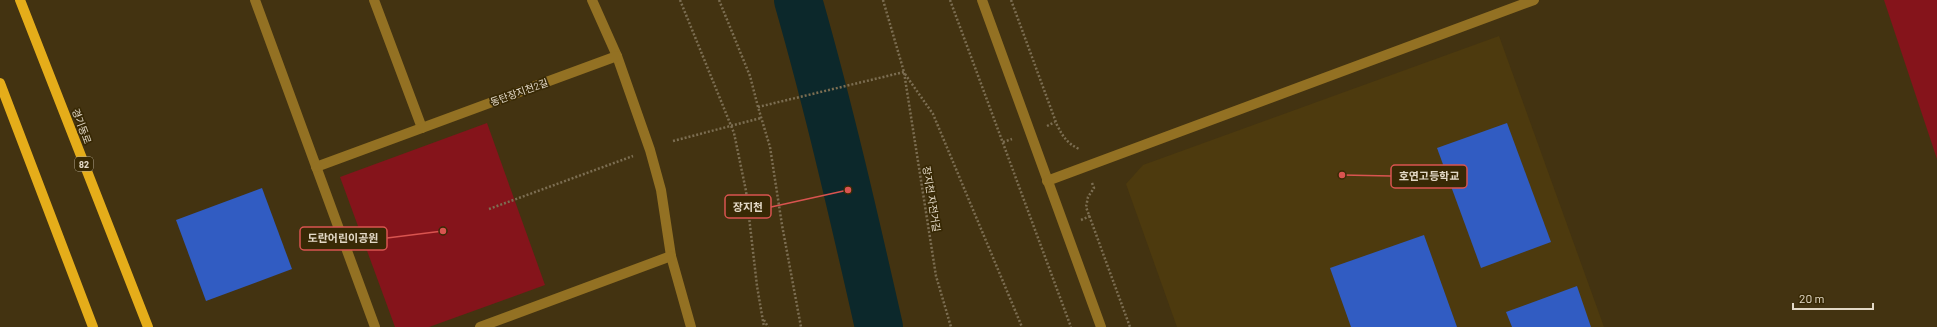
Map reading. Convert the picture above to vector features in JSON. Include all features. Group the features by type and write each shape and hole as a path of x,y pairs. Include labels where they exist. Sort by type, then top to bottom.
{"main road":[{"name":"경기동로","path":"20,0 148,327"},
{"path":"0,83 93,327"}],"street":[{"path":"255,0 375,327"},
{"path":"374,0 422,128"},
{"path":"592,0 617,56 650,150 661,190 671,256 691,327"},
{"path":"982,0 1101,327"},
{"path":"1048,181 1534,0"},
{"name":"동탄장지천2길","path":"316,167 617,56"},
{"path":"486,326 671,256"}],"path":[{"path":"680,0 730,126 746,191 764,327"},
{"path":"719,0 750,76 770,147 782,225 801,327"},
{"name":"장지천 자전거길","path":"883,0 904,72 936,276 951,327"},
{"path":"950,0 1072,327"},
{"path":"1011,0 1062,136 1069,144 1079,148"},
{"path":"758,107 904,72 933,114 1022,327"},
{"path":"673,141 761,118"},
{"path":"489,209 637,154"},
{"path":"1094,188 1088,197 1086,207 1130,327"},
{"path":"762,316 768,327"}],"shaded area":[{"path":"1884,0 1937,0 1937,159"},
{"path":"1499,36 1604,327 1177,327 1126,184 1143,165"},
{"path":"487,123 545,285 429,327 395,327 340,177"}],"building":[{"path":"1507,123 1551,242 1481,268 1437,148"},
{"path":"262,188 292,269 206,301 176,220"},
{"path":"1424,235 1457,327 1351,327 1330,268"},
{"path":"1577,286 1591,327 1512,327 1506,312"}],"waterway":[{"path":"798,0 831,122 879,327"}],"place":[{"name":"호연고등학교","path":"1342,175"},
{"name":"장지천","path":"848,190"},
{"name":"도란어린이공원","path":"443,231"}]}
